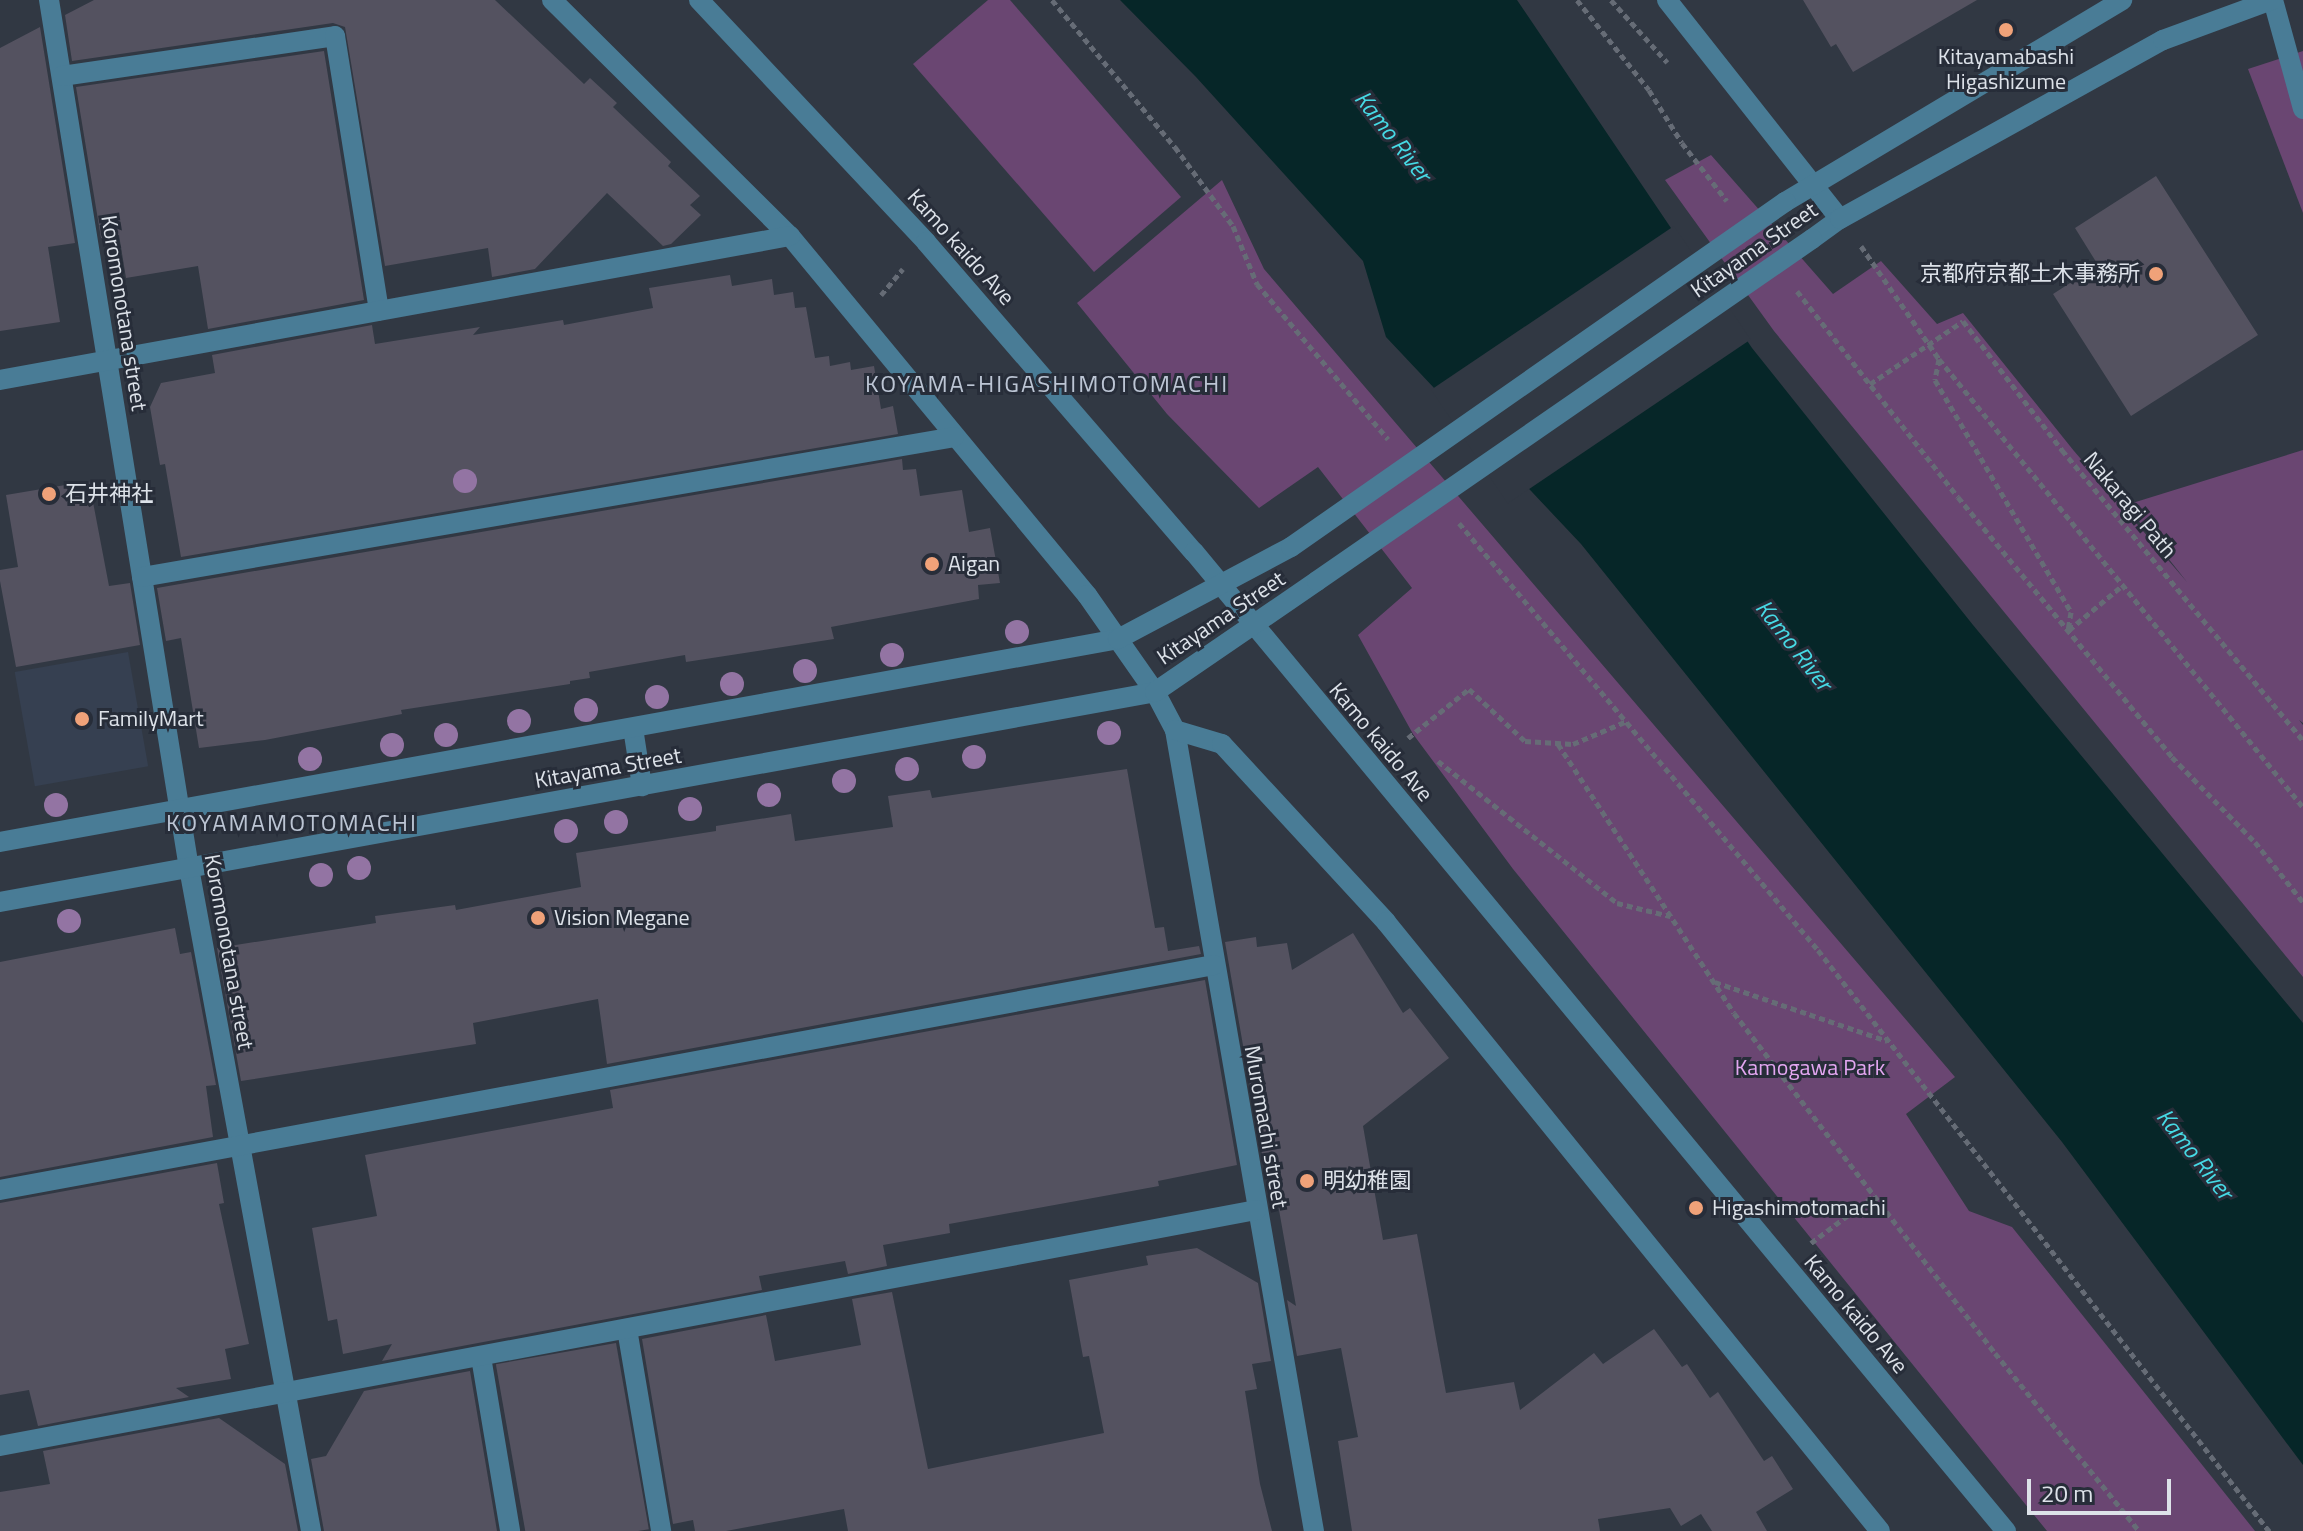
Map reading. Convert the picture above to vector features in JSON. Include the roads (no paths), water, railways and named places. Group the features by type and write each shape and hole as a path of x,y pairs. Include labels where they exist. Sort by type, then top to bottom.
{"street":[{"name":"Koromonotana street","path":"49,0 189,868 311,1531"},
{"name":"Muromachi street","path":"552,0 790,236 1087,595 1155,692 1175,730 1314,1531"},
{"name":"Kamo kaido Ave","path":"699,0 926,242 1221,584 2006,1531"},
{"path":"1667,0 1840,219"},
{"name":"Kitayama Street","path":"0,842 1118,639 1291,547 1785,202 2122,0"},
{"path":"2273,0 2303,109"},
{"name":"Kitayama Street","path":"0,902 1155,692 1840,219 2163,40 2273,0"},
{"path":"62,76 335,36 379,311"},
{"path":"0,380 790,236"},
{"path":"142,577 954,437"},
{"path":"633,728 642,786"},
{"path":"1175,730 1222,744 1386,922 1880,1531"},
{"path":"0,1190 1214,965"},
{"path":"0,1446 1256,1210"},
{"path":"627,1329 661,1531"},
{"path":"481,1357 510,1531"}],"water":[{"name":"Kamo River","path":"1120,0 1517,0 1752,348 1973,625 2303,1023 2303,1465 2062,1142 1581,544 1386,337 1363,261 1196,77"}],"place":[{"name":"Kitayamabashi Higashizume","path":"2006,30"},
{"name":"京都府京都土木事務所","path":"2156,274"},
{"name":"石井神社","path":"49,494"},
{"name":"Aigan","path":"932,564"},
{"name":"FamilyMart","path":"82,719"},
{"name":"Vision Megane","path":"538,918"},
{"name":"明幼稚園","path":"1307,1181"},
{"name":"Higashimotomachi","path":"1696,1208"}],"district":[{"name":"KOYAMA-HIGASHIMOTOMACHI","path":"1047,384"},
{"name":"KOYAMAMOTOMACHI","path":"292,823"}],"park label":[{"name":"Kamogawa Park","path":"1810,1068"}]}
